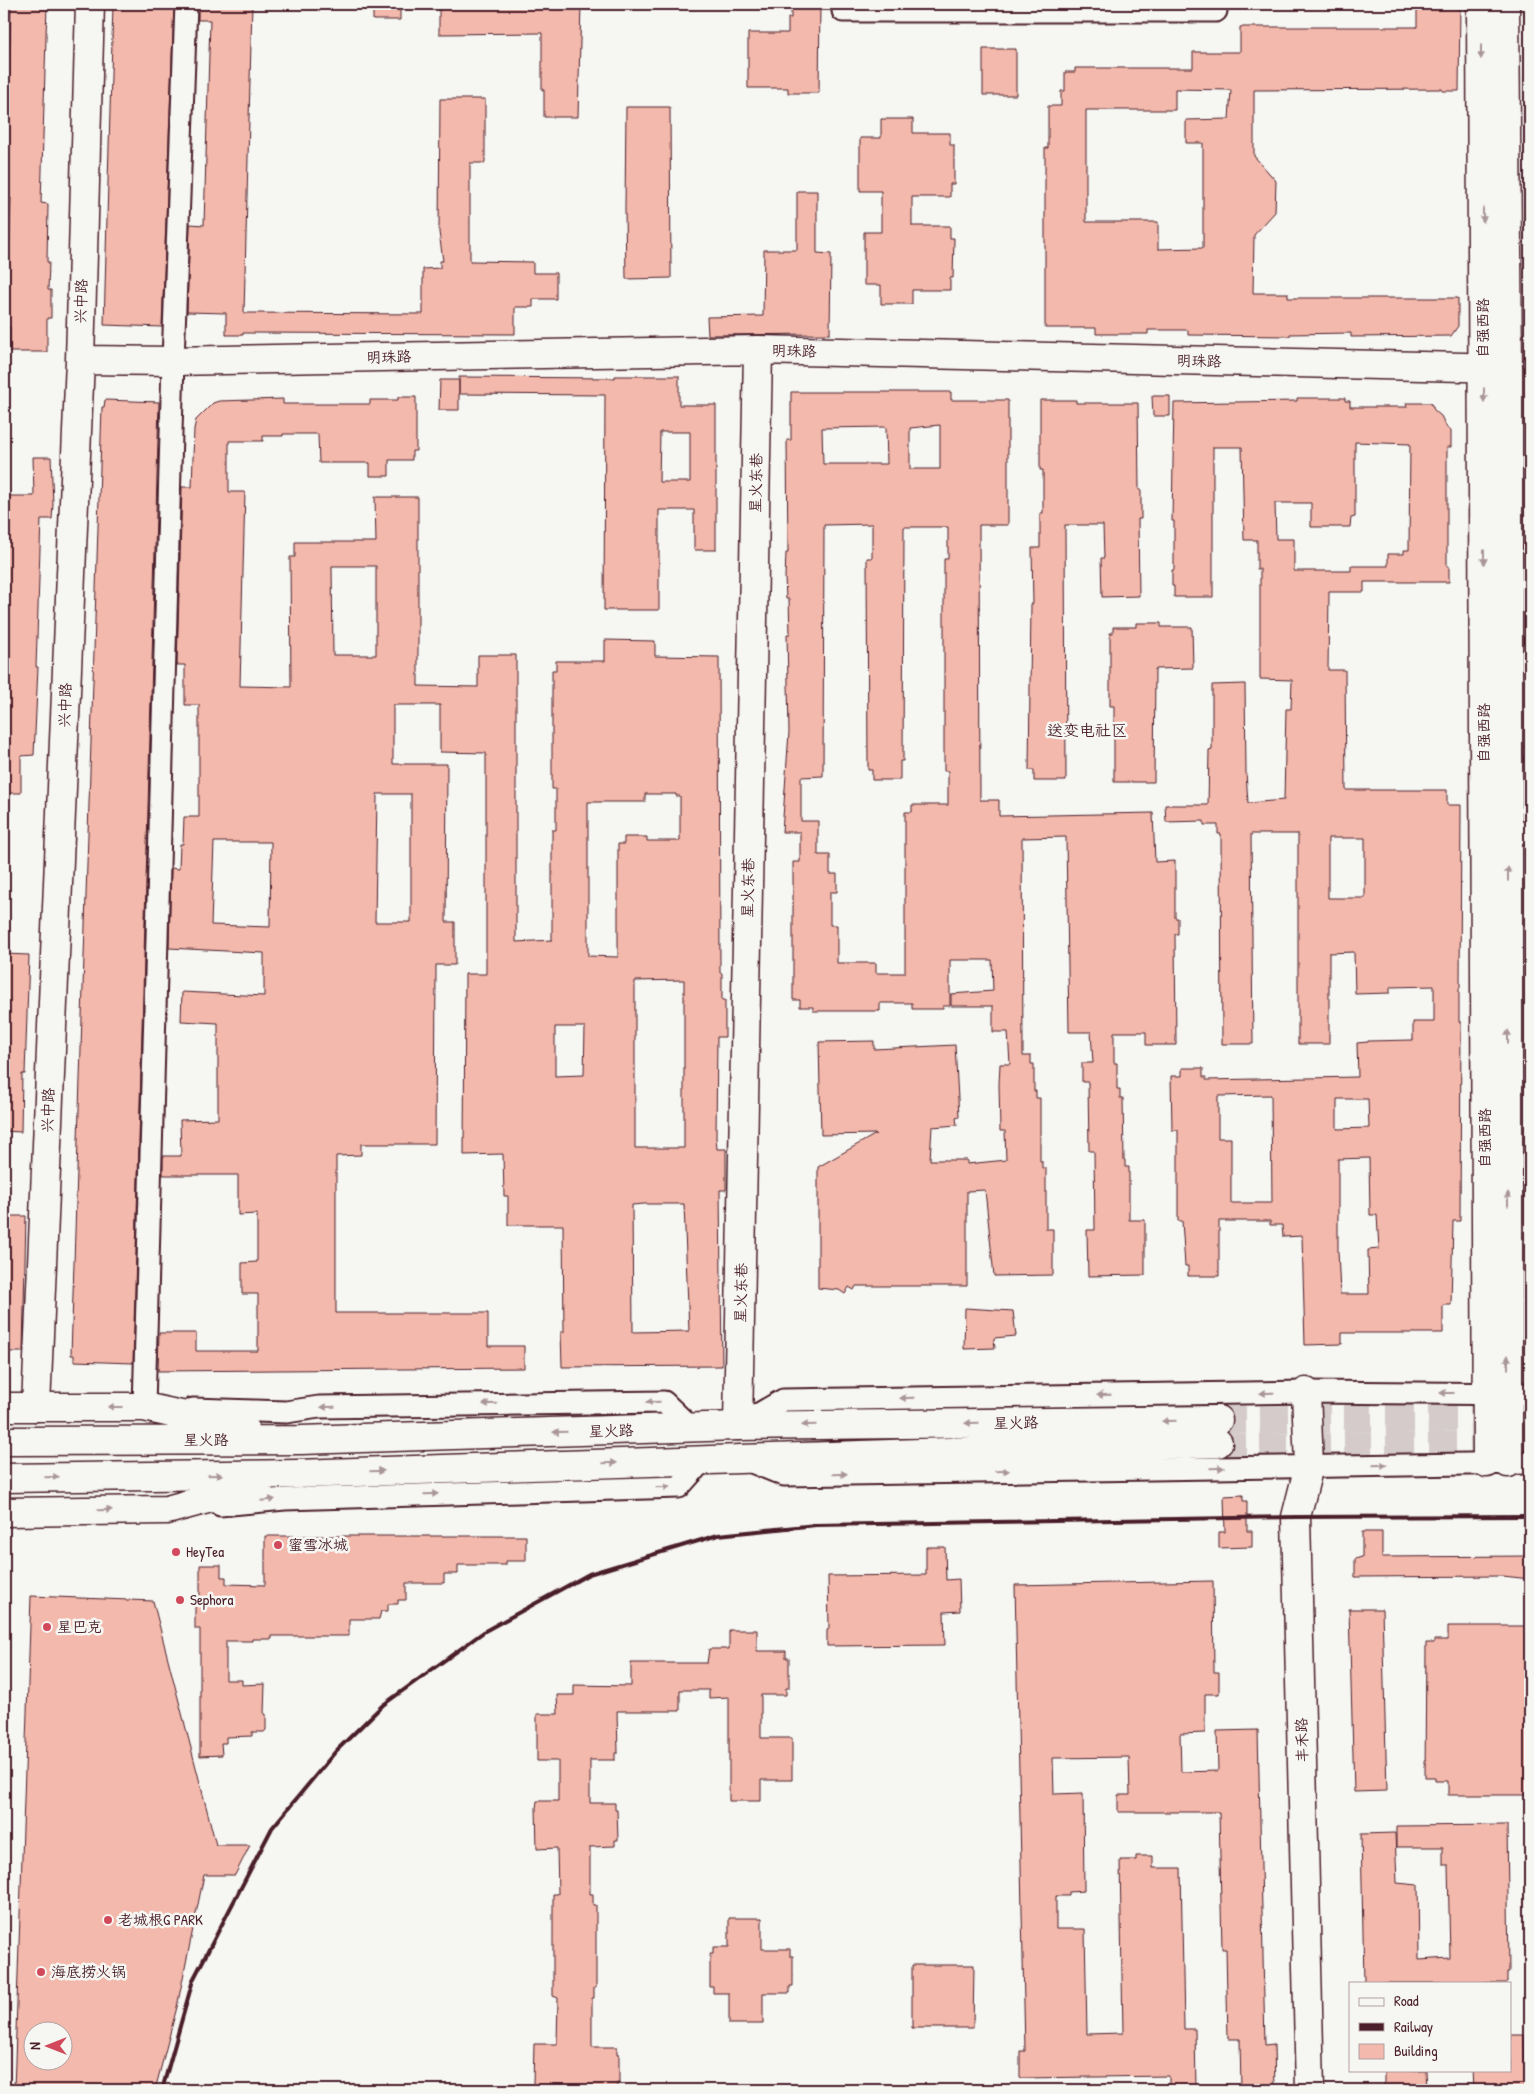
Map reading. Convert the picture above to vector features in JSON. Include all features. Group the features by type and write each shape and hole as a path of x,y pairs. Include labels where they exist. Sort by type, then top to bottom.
{"main road":[{"name":"兴中路","path":"36,1407 80,360 90,4"},
{"name":"自强西路","path":"1481,4 1496,368 1519,833 1508,1394"},
{"name":"自强西路","path":"1505,4 1496,368 1509,1463"},
{"name":"明珠路","path":"80,360 173,361 758,350 1496,368"},
{"name":"星火东巷","path":"738,1426 758,350"},
{"name":"丰禾路","path":"1306,1392 1309,1466 1296,1517 1310,2090"},
{"path":"4,1407 144,1407 301,1440"},
{"name":"星火路","path":"4,1441 301,1440 738,1426 1218,1431 742,1458 297,1474 4,1478"},
{"path":"4,1512 167,1510 297,1474"}],"street":[{"path":"186,4 173,361 144,1407 286,1412 319,1407 664,1402 691,1428"},
{"path":"843,4 843,11 1216,11 1216,4"},
{"path":"738,1426 783,1400 1306,1392 1508,1394"},
{"path":"742,1458 784,1475 1509,1463"},
{"path":"167,1510 285,1499 679,1486 704,1459"}],"building":[{"path":"11,4 47,4 41,203 48,204 47,262 49,262 48,290 51,290 51,318 47,318 47,352 10,352 10,327 4,327 4,261 9,261 11,198 5,198"},
{"path":"113,4 174,4 162,327 104,325"},
{"path":"198,4 252,4 244,313 423,314 423,269 440,268 440,261 443,261 439,232 440,99 485,99 485,163 470,163 470,261 533,262 533,273 556,273 556,299 533,299 533,307 515,307 515,334 243,333 243,335 226,335 226,313 187,312 190,224 204,225 210,20 198,20"},
{"path":"373,4 400,4 400,20 373,20"},
{"path":"439,4 581,4 578,117 544,117 542,33 439,34"},
{"path":"791,4 820,4 819,93 788,93 788,88 748,88 748,33 788,33 788,18 791,18"},
{"path":"1417,4 1460,4 1459,91 1442,91 1442,89 1254,90 1254,156 1276,181 1275,212 1254,235 1253,293 1288,293 1288,298 1458,298 1458,326 1451,336 1351,337 1351,333 1290,334 1290,336 1188,335 1188,330 1148,330 1148,334 1096,334 1096,328 1045,328 1045,148 1048,148 1048,106 1061,106 1061,91 1065,91 1065,72 1075,72 1075,68 1193,68 1193,52 1240,52 1240,27 1417,27","holes":["1175,89 1231,90 1229,119 1186,120 1186,143 1203,143 1203,248 1158,249 1158,222 1086,222 1086,110 1175,110"]},
{"path":"983,49 1016,49 1016,95 983,95"},
{"path":"626,107 670,107 671,278 626,279"},
{"path":"881,119 913,119 913,133 950,133 950,145 954,145 954,184 950,184 950,197 912,197 912,226 950,226 950,238 954,238 953,278 950,278 950,290 912,290 912,304 881,304 881,285 864,285 864,232 881,232 881,191 860,191 860,138 881,138"},
{"path":"797,191 817,191 817,253 831,254 830,334 708,335 707,317 763,316 764,250 797,250"},
{"path":"615,376 679,376 679,405 716,405 716,550 694,550 694,510 659,510 659,610 604,610 605,395 459,394 459,377 615,378","holes":["660,432 690,432 690,482 659,482"]},
{"path":"440,380 459,380 459,410 439,410"},
{"path":"791,392 951,392 951,400 1008,400 1008,525 979,525 980,800 999,800 999,816 1153,813 1155,862 1175,861 1175,918 1178,918 1178,934 1175,934 1176,1045 1146,1045 1146,1032 1114,1032 1114,1063 1117,1063 1117,1089 1120,1089 1120,1098 1123,1098 1124,1160 1125,1167 1129,1167 1129,1220 1145,1220 1145,1275 1088,1276 1087,1230 1095,1230 1094,1151 1089,1151 1088,1082 1082,1082 1082,1063 1093,1063 1091,1032 1069,1032 1066,837 1022,838 1023,1056 1031,1056 1031,1064 1034,1064 1034,1091 1036,1091 1036,1098 1040,1098 1040,1161 1042,1161 1042,1168 1046,1168 1046,1229 1053,1229 1053,1275 994,1276 985,1190 967,1191 967,1286 856,1286 854,1290 849,1287 845,1294 839,1290 818,1288 818,1167 876,1134 821,1135 819,1042 874,1041 874,1049 955,1045 959,1117 956,1118 957,1125 932,1127 930,1160 967,1160 967,1164 1006,1160 1005,1131 1000,1131 999,1084 1000,1064 1010,1064 1008,1032 993,1032 993,1006 951,1006 951,994 993,991 992,960 950,960 950,1006 943,1006 943,1009 912,1009 912,1003 880,1003 880,1011 813,1011 813,1007 800,1007 800,1000 793,1000 793,862 800,862 800,832 782,832 789,732 787,634 790,634 789,599 786,599 785,577 786,553 788,553 787,440 791,440","holes":["940,425 940,469 910,469 910,428","886,427 887,464 823,464 822,428","872,524 872,558 867,558 868,770 872,770 872,780 900,780 900,761 903,761 904,527 948,527 948,559 944,559 944,771 948,771 948,805 912,805 912,812 905,812 905,973 876,973 876,963 837,963 837,925 830,925 830,892 837,892 837,874 830,874 830,855 818,855 818,821 801,821 801,777 823,776 824,525"]},
{"path":"1152,396 1170,396 1170,416 1153,416"},
{"path":"398,397 416,397 416,451 412,451 412,460 389,460 389,476 370,476 370,463 319,463 318,434 283,434 283,436 263,436 263,441 229,441 229,492 245,492 240,686 291,687 290,557 295,557 295,542 376,542 375,497 418,497 418,686 478,687 478,655 516,655 516,942 552,940 552,830 556,830 556,789 552,789 552,670 556,670 556,661 605,661 605,640 655,641 655,656 719,657 720,973 722,973 722,1000 725,1000 725,1037 717,1037 716,1137 717,1149 726,1149 726,1190 720,1190 722,1366 562,1367 561,1332 564,1332 563,1225 508,1225 508,1196 504,1196 503,1154 464,1155 465,974 486,974 486,753 440,752 440,705 393,705 393,764 447,764 446,922 455,922 455,965 436,965 435,1144 361,1144 361,1155 336,1156 336,1313 488,1313 488,1346 524,1346 524,1368 158,1371 159,1333 196,1333 196,1351 258,1351 258,1294 242,1294 242,1263 257,1262 257,1214 238,1215 238,1175 163,1175 163,1156 181,1156 180,1120 218,1119 218,1023 181,1021 182,992 264,996 264,953 169,948 171,868 179,869 180,844 183,844 184,817 199,817 199,705 185,705 185,665 177,665 182,487 192,487 196,420 213,403 219,401 283,399 283,404 370,404 370,400 398,400","holes":["332,566 376,566 376,655 333,655","377,794 411,794 411,922 375,922","645,794 676,794 676,796 680,796 680,841 647,841 647,837 624,837 624,844 618,844 618,957 588,956 588,802 645,802","214,842 271,842 270,927 211,925","684,980 684,1148 635,1148 635,981","555,1027 585,1027 584,1075 555,1076","684,1204 689,1331 633,1332 632,1205"]},
{"path":"1297,398 1345,398 1345,401 1350,401 1350,407 1407,407 1406,403 1431,403 1434,410 1441,416 1447,428 1451,431 1451,447 1447,447 1447,566 1449,566 1449,582 1364,582 1364,592 1329,592 1328,670 1345,670 1346,790 1447,790 1447,805 1461,805 1459,988 1459,1022 1461,1022 1460,1221 1453,1221 1451,1305 1443,1305 1443,1333 1342,1333 1342,1344 1305,1345 1302,1236 1283,1237 1282,1225 1270,1225 1270,1221 1219,1221 1219,1276 1188,1276 1188,1266 1185,1266 1182,1221 1178,1221 1178,1130 1172,1130 1171,1076 1182,1076 1182,1068 1203,1068 1203,1077 1206,1077 1206,1080 1358,1077 1357,1043 1413,1040 1413,1022 1434,1022 1434,986 1390,987 1390,993 1355,994 1354,952 1329,953 1329,1044 1298,1044 1298,834 1251,834 1253,1044 1222,1044 1221,834 1218,834 1218,825 1204,825 1204,821 1166,822 1165,805 1208,805 1209,750 1212,749 1212,685 1245,684 1248,803 1284,800 1286,709 1291,709 1292,680 1260,679 1260,569 1257,569 1257,540 1244,540 1242,447 1213,447 1213,597 1174,597 1172,570 1174,570 1174,521 1172,521 1174,403 1297,401","holes":["1355,442 1410,444 1409,550 1404,550 1404,554 1388,554 1388,566 1351,566 1351,571 1294,571 1294,539 1276,539 1275,503 1311,503 1311,527 1350,527 1351,518 1355,517","1328,838 1365,838 1365,898 1328,898","1271,1095 1272,1203 1231,1203 1231,1138 1218,1138 1218,1096","1337,1099 1368,1099 1369,1128 1337,1129","1369,1158 1370,1215 1377,1215 1379,1249 1368,1250 1369,1294 1340,1294 1338,1159"]},
{"path":"105,400 159,402 133,1363 74,1361 74,1355 71,1355 102,407 104,407"},
{"path":"1040,400 1076,400 1076,403 1138,403 1139,490 1141,490 1141,519 1138,519 1139,596 1102,597 1101,558 1104,558 1103,525 1065,525 1066,781 1034,781 1034,770 1029,770 1031,604 1033,604 1032,548 1040,548 1040,513 1043,513 1043,470 1040,470"},
{"path":"33,457 51,457 53,504 52,519 41,519 34,755 21,756 21,793 4,793 4,496 34,496"},
{"path":"1136,623 1161,623 1161,627 1192,627 1193,668 1155,669 1154,782 1114,782 1114,706 1110,706 1110,633 1113,633 1113,627 1136,627"},
{"path":"4,954 29,955 25,1074 22,1074 21,1132 4,1131"},
{"path":"4,1216 26,1216 23,1352 4,1352"},
{"path":"965,1308 1013,1311 1016,1336 994,1338 995,1348 964,1349"},
{"path":"1243,1495 1243,1501 1247,1501 1247,1531 1252,1531 1252,1547 1219,1548 1219,1532 1225,1532 1224,1496"},
{"path":"1362,1532 1382,1532 1382,1557 1530,1556 1530,1579 1503,1576 1355,1577 1355,1559 1362,1557"},
{"path":"265,1536 526,1536 526,1561 506,1561 506,1565 458,1565 458,1574 444,1574 444,1583 406,1583 406,1600 398,1600 398,1604 388,1604 388,1611 381,1611 379,1619 349,1619 349,1636 272,1636 272,1639 226,1641 226,1680 242,1680 242,1685 265,1684 264,1714 266,1714 266,1730 264,1732 252,1732 252,1736 226,1737 226,1743 221,1743 222,1755 200,1756 200,1629 195,1629 195,1595 200,1595 200,1565 221,1565 221,1577 226,1577 226,1584 265,1585"},
{"path":"926,1547 945,1547 946,1580 959,1579 960,1611 944,1612 945,1645 827,1646 827,1630 829,1629 828,1576 926,1575"},
{"path":"1213,1581 1214,1672 1219,1672 1219,1694 1205,1694 1205,1733 1180,1734 1181,1772 1218,1771 1217,1731 1258,1730 1265,2045 1274,2044 1275,2090 1241,2090 1240,2039 1228,2039 1226,1949 1222,1949 1219,1812 1118,1812 1118,1795 1130,1795 1129,1757 1053,1758 1054,1794 1083,1793 1084,1891 1069,1892 1069,1896 1056,1896 1056,1929 1085,1929 1087,2034 1123,2033 1120,1860 1136,1860 1136,1856 1153,1856 1153,1868 1181,1868 1184,2029 1195,2029 1196,2090 1169,2090 1169,2076 1020,2078 1020,2051 1025,2051 1015,1585"},
{"name":"老城根G PARK","path":"31,1596 153,1601 216,1845 250,1845 235,1875 204,1875 177,2007 155,2090 14,2090"},
{"path":"1349,1609 1382,1609 1387,1791 1354,1792"},
{"path":"1448,1626 1530,1626 1530,1795 1448,1795 1448,1781 1435,1781 1435,1777 1425,1777 1426,1643 1434,1643 1434,1640 1448,1640"},
{"path":"729,1630 757,1630 757,1651 786,1651 786,1658 789,1658 789,1688 786,1688 786,1695 761,1695 761,1738 792,1738 792,1780 761,1780 761,1801 729,1801 729,1697 709,1698 709,1690 680,1690 680,1711 617,1711 618,1753 615,1753 615,1760 590,1760 590,1803 615,1803 618,1840 615,1840 615,1846 590,1847 590,1894 593,1894 593,1905 596,1905 596,1988 594,1988 594,1998 592,1998 592,2047 617,2047 617,2054 619,2054 619,2083 617,2083 617,2090 534,2090 534,2044 557,2044 558,1998 553,1996 553,1894 558,1894 557,1848 537,1849 536,1808 537,1801 558,1801 558,1761 537,1761 537,1714 558,1714 557,1695 574,1695 574,1685 631,1686 631,1663 707,1663 709,1649 729,1649"},
{"path":"1507,1825 1509,1972 1507,1972 1507,1982 1364,1982 1361,1834 1395,1833 1397,1883 1418,1885 1419,1960 1450,1958 1448,1865 1443,1865 1443,1847 1396,1847 1396,1826"},
{"path":"729,1918 762,1918 762,1949 790,1949 790,1956 793,1956 793,1986 790,1986 790,1993 763,1993 763,2024 729,2024 729,1993 713,1993 713,1987 710,1987 710,1954 713,1954 713,1947 729,1947"},
{"path":"912,1965 974,1965 973,2028 912,2028"},
{"path":"1512,2035 1524,2035 1525,2090 1473,2090 1472,2072 1512,2072"},
{"path":"1384,2072 1426,2072 1427,2090 1384,2090"}],"tunnel":[{"path":"1218,1420 1530,1417"},
{"path":"1218,1443 1530,1437"}],"railway":[{"path":"162,2090 193,1980 272,1828 336,1751 383,1705 485,1631 589,1574 718,1535 816,1525 1296,1517 1530,1516"}],"place":[{"name":"蜜雪冰城","path":"278,1545"},
{"name":"HeyTea","path":"176,1552"},
{"name":"Sephora","path":"180,1600"},
{"name":"星巴克","path":"47,1627"},
{"name":"老城根G PARK","path":"108,1920"},
{"name":"海底捞火锅","path":"41,1972"}],"district":[{"name":"送变电社区","path":"1087,730"}]}
